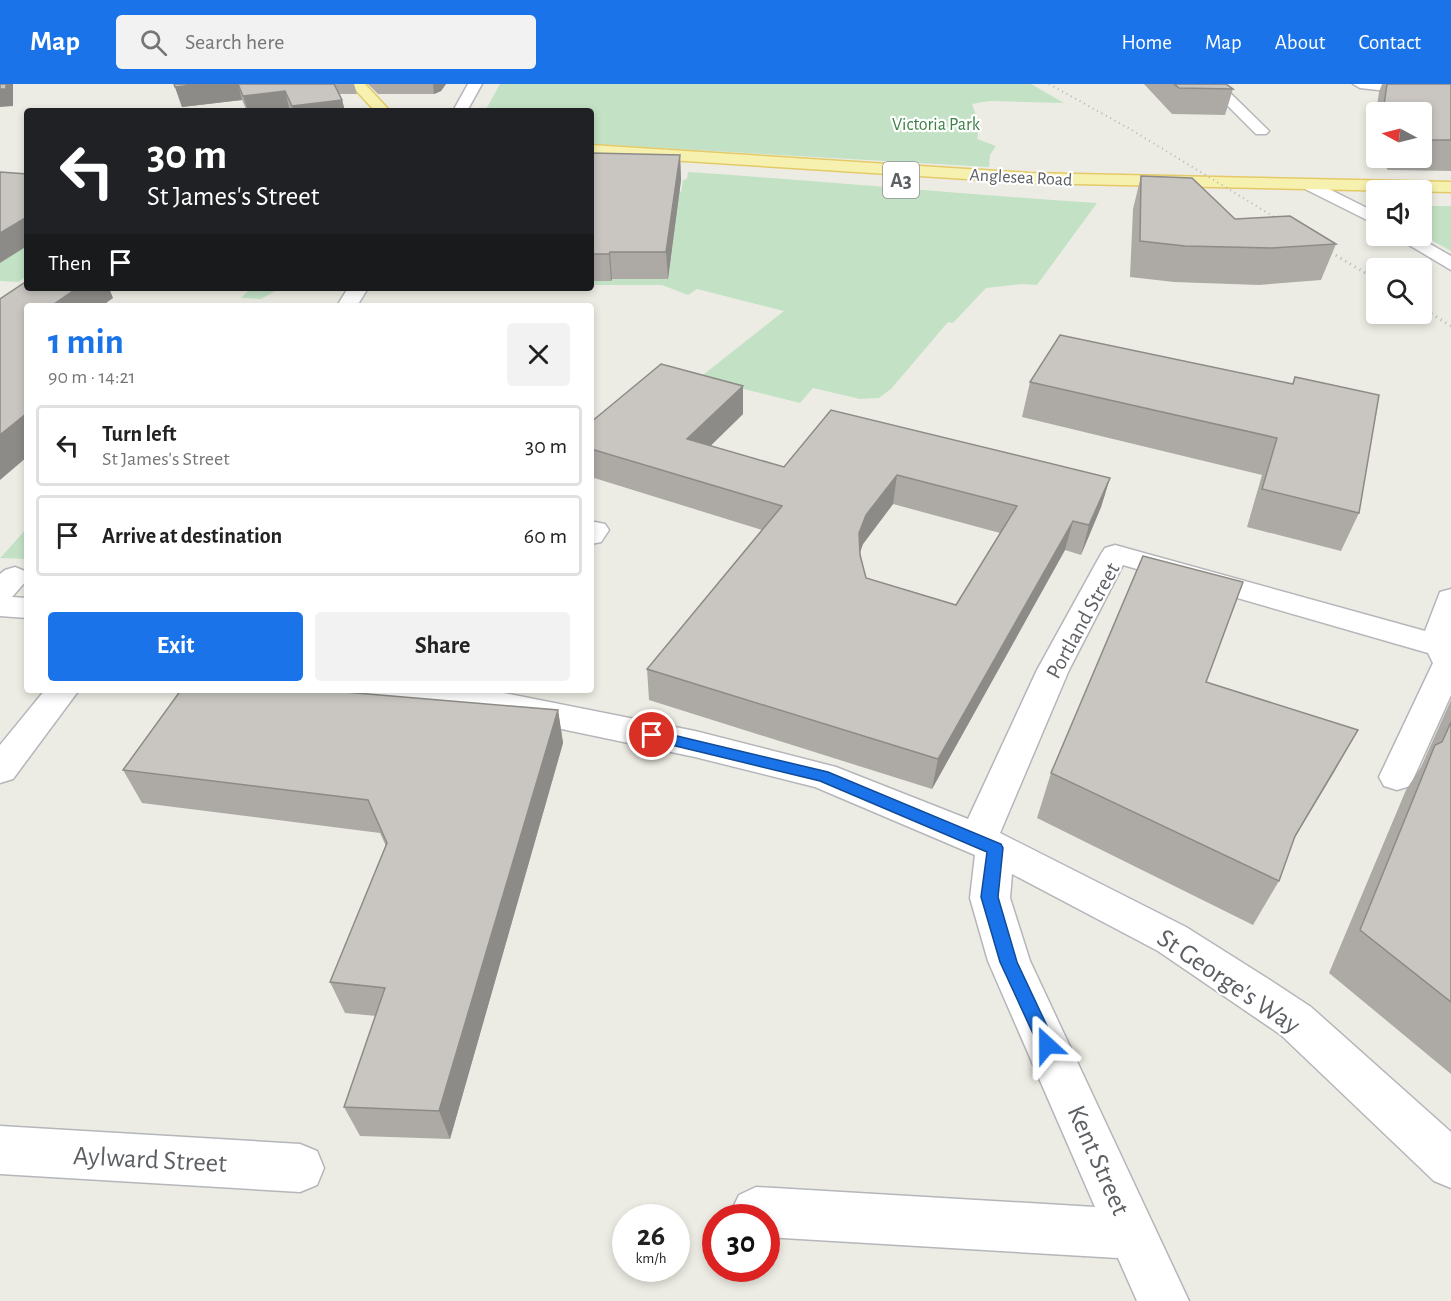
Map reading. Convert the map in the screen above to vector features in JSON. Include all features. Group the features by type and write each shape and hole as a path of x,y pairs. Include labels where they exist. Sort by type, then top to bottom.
{"main road":[{"path":"357,84 369,104"},
{"name":"Anglesea Road","path":"594,150 1030,178 1451,187"},
{"name":"Anglesea Road","path":"594,158 1029,187 1366,197"},
{"path":"1432,197 1451,197"}],"street":[{"path":"462,108 475,84"},
{"path":"1213,84 1260,131"},
{"path":"1360,84 1451,94"},
{"path":"1311,185 1366,214"},
{"path":"1420,246 1451,264"},
{"name":"Portland Street","path":"987,844 1053,670 1115,554 1441,646"},
{"path":"1397,777 1449,663 1441,646 1441,630 1451,599"},
{"path":"0,606 24,608"},
{"path":"0,770 61,693"},
{"name":"St George's Way","path":"440,693 469,694 695,744 823,776 987,844 1172,939 1255,993 1296,1022 1451,1164"},
{"name":"Kent Street","path":"987,844 990,897 1009,962 1163,1301"},
{"name":"Aylward Street","path":"0,1150 300,1168"},
{"path":"780,1213 1133,1234"}],"green space":[{"name":"Victoria Park","path":"500,84 1031,84 1064,103 990,101 972,104 980,126 977,139 996,146 990,155 989,167 594,144 594,108 487,108"},
{"path":"688,172 1097,203 1037,285 1022,284 986,288 953,323 948,322 891,389 879,398 860,399 813,388 800,403 699,378 784,311 697,289 688,295 662,285 594,285 594,250 609,192 681,192 683,180 687,179"},
{"path":"1432,206 1451,206 1451,251 1432,241"},
{"path":"24,246 24,278 18,282 0,281 0,263"},
{"path":"248,291 276,291 261,299 241,298"},
{"path":"24,531 24,559 0,558"}],"building":[{"path":"0,84 6,84 6,89 0,89"},
{"path":"174,84 200,84 175,87"},
{"path":"238,84 334,84 342,100 292,106 285,91 243,96"},
{"path":"1174,84 1226,84 1233,89 1179,88"},
{"path":"1387,84 1451,84 1451,140 1432,140 1432,102 1384,102"},
{"path":"594,153 680,155 666,252 610,252 609,254 594,254"},
{"path":"0,172 24,174 24,219 0,233"},
{"path":"1141,176 1192,178 1235,219 1290,216 1336,244 1272,248 1185,246 1140,241"},
{"path":"24,283 24,291 73,291 55,303 24,303 24,415 0,435 0,299"},
{"path":"1060,335 1293,384 1295,377 1379,395 1359,513 1262,489 1277,438 1030,382"},
{"path":"661,364 743,386 687,439 784,467 831,410 1110,478 1089,525 1073,521 938,759 647,669 782,506 594,450 594,420","holes":["897,475 1017,506 956,605 866,578 860,555 859,533 866,515"]},
{"path":"1143,556 1243,582 1206,682 1358,730 1295,836 1279,881 1051,773"},
{"path":"179,693 357,693 558,710 439,1111 344,1107 385,988 330,982 387,843 368,800 123,770"},
{"path":"1451,722 1451,1002 1360,930 1435,745 1442,742"}],"railway":[{"path":"1049,84 1130,129 1276,218"},
{"path":"1273,217 1287,225"},
{"path":"1317,244 1366,273"},
{"path":"1432,314 1451,326"}],"route":[{"path":"652,735 823,776 995,848 990,897 1009,962 1047,1045"}]}
